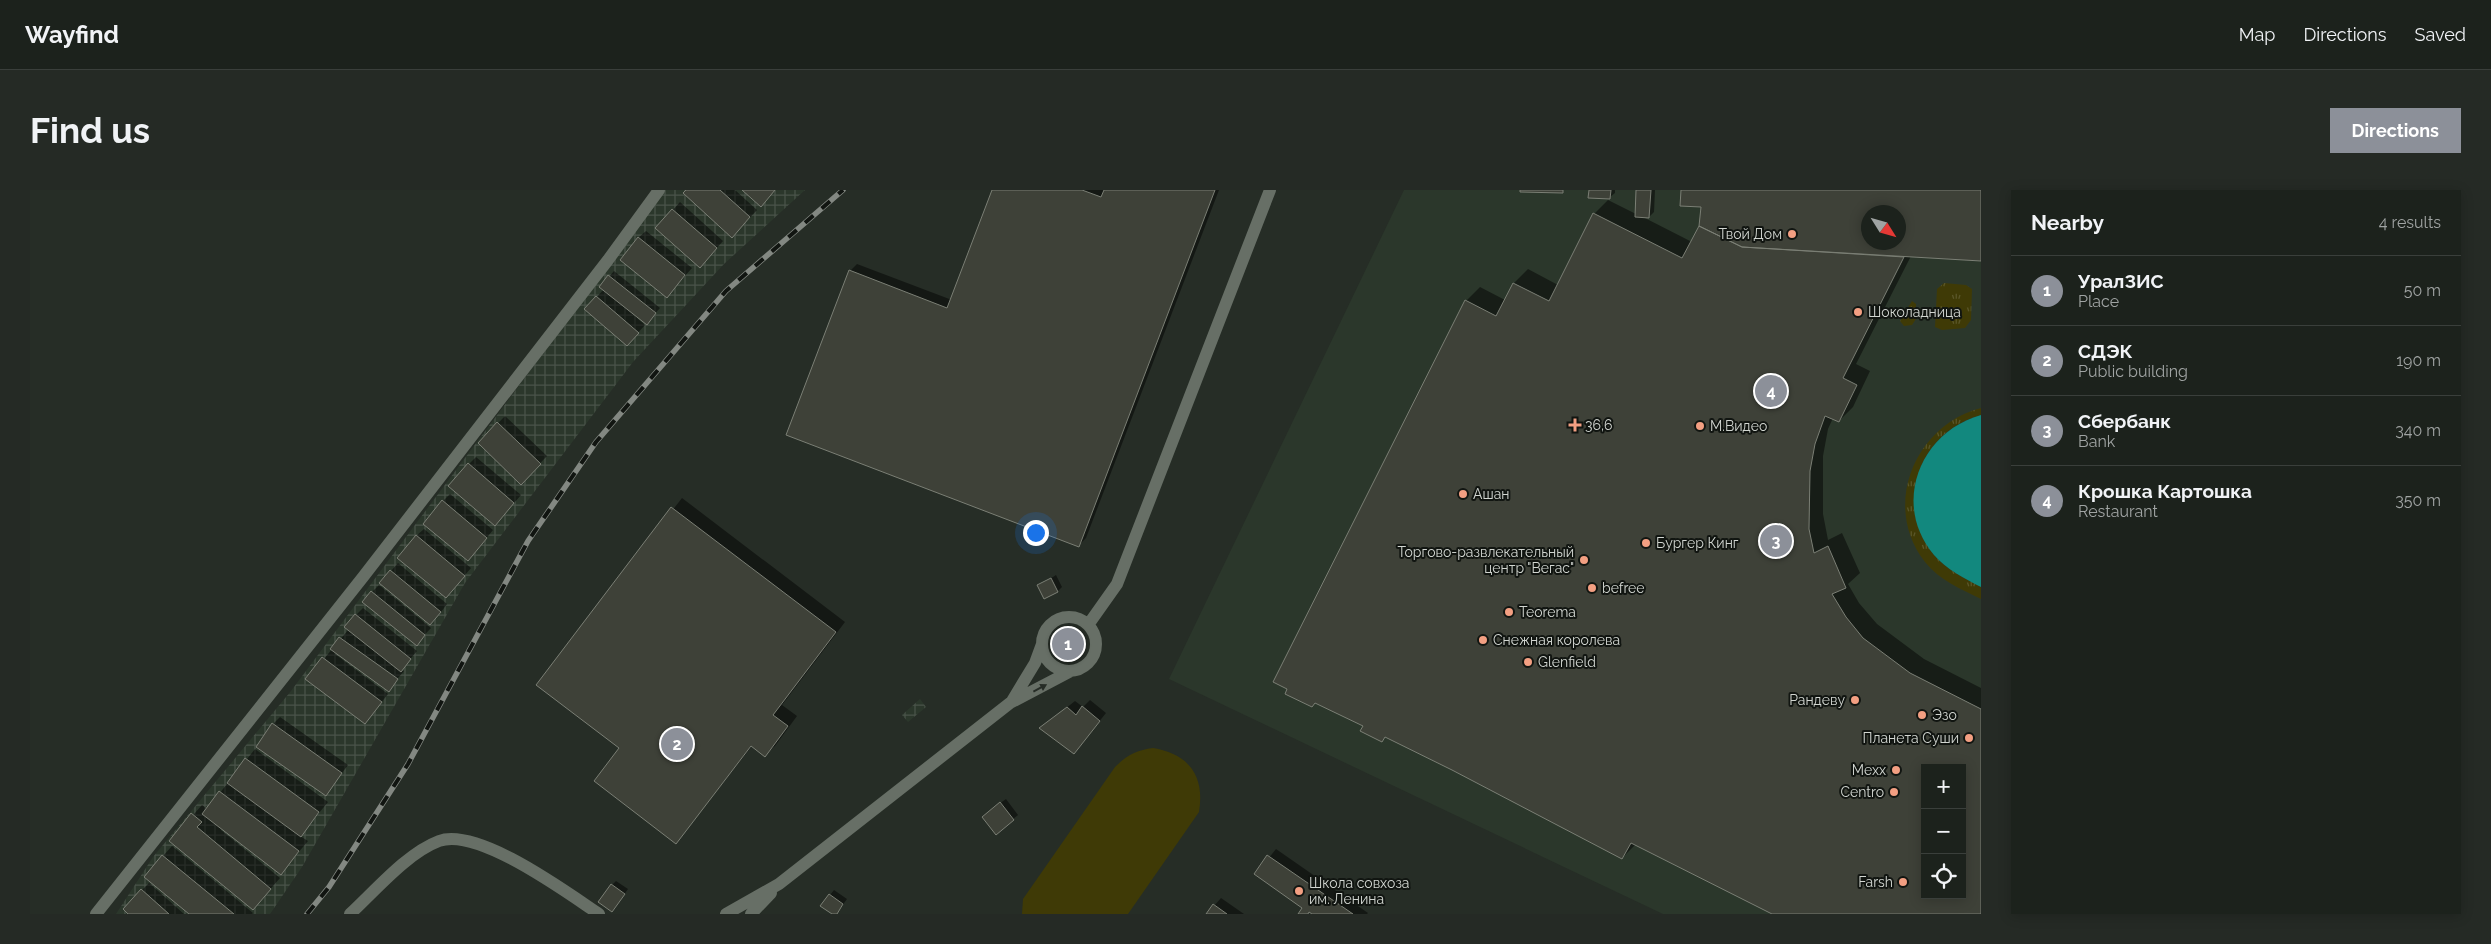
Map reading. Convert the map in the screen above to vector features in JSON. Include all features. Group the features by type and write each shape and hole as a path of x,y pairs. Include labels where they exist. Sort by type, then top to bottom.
{"street":[{"path":"96,914 345,600 608,260 659,190"},
{"path":"1088,625 1117,584 1270,190"},
{"path":"726,914 779,884 1010,703 1086,664 1093,656 1096,640 1088,625 1075,618 1060,618 1048,628 1035,663 1010,703"},
{"path":"1042,644 1049,662 1057,668 1070,671"},
{"path":"350,914 408,859 440,841 469,840 496,850 599,914"},
{"path":"751,914 779,884"}],"shaded area":[{"path":"665,190 805,190 724,264 633,362 465,583 302,867 270,914 116,914 153,857 291,691"},
{"name":"Торгово-развлекательный центр \"Вегас\"","path":"1404,190 1981,190 1981,914 1663,914 1169,679"},
{"path":"920,699 926,707 908,722 902,715"}],"green space":[{"path":"1944,283 1966,285 1972,289 1971,320 1965,328 1942,330 1935,327 1937,289"},
{"path":"1912,301 1916,304 1916,319 1912,325 1904,326 1900,321"},
{"path":"1981,408 1981,415 1963,422 1947,432 1934,445 1924,460 1918,476 1915,494 1916,513 1930,550 1950,569 1981,587 1981,599 1951,584 1925,562 1912,540 1906,517 1906,493 1912,470 1923,449 1938,431 1958,417"},
{"path":"1069,629 1080,633 1084,644 1080,655 1069,659 1058,655 1054,644 1058,633"},
{"path":"1153,748 1176,755 1192,769 1197,778 1199,788 1199,812 1128,914 1022,914 1023,899 1115,767 1132,754"}],"water":[{"path":"1981,415 1981,587 1950,569 1934,555 1921,535 1915,514 1914,493 1918,472 1928,453 1942,437 1960,424"}],"building":[{"path":"686,190 720,190 750,217 732,238 683,193"},
{"path":"742,190 775,190 761,207"},
{"path":"992,190 1082,190 1101,197 1104,190 1215,190 1079,547 786,435 849,270 947,308"},
{"path":"1520,190 1563,190 1563,193 1520,192"},
{"path":"1589,190 1611,190 1610,199 1588,198"},
{"path":"1636,190 1651,190 1649,218 1635,217"},
{"name":"Твой Дом","path":"1681,190 1981,190 1981,261 1742,247 1699,226 1701,207 1680,206"},
{"path":"672,209 717,248 700,268 655,228"},
{"name":"Торгово-развлекательный центр \"Вегас\"","path":"1593,213 1682,258 1699,226 1742,247 1904,257 1843,378 1857,385 1839,422 1825,416 1815,444 1810,471 1809,529 1814,553 1828,546 1846,588 1832,594 1846,617 1863,638 1910,673 1981,709 1981,914 1772,914 1631,843 1622,859 1385,737 1382,742 1360,731 1363,726 1315,703 1312,707 1285,694 1287,689 1273,682 1465,300 1496,316 1513,283 1549,301"},
{"path":"638,237 685,275 667,298 620,260"},
{"path":"608,275 656,313 647,325 599,287"},
{"path":"596,296 639,333 627,346 584,309"},
{"path":"497,422 541,464 521,485 478,443"},
{"path":"468,463 514,503 495,526 448,486"},
{"path":"442,500 487,538 468,561 423,524"},
{"path":"671,507 836,632 773,715 788,726 765,757 751,746 676,844 594,781 619,748 536,685"},
{"path":"416,535 465,576 446,598 397,558"},
{"path":"390,570 441,612 430,625 379,583"},
{"path":"1051,578 1058,592 1044,599 1037,585"},
{"path":"371,591 425,635 417,646 362,602"},
{"path":"355,614 411,659 401,672 344,627"},
{"path":"339,637 398,679 389,692 330,649"},
{"path":"322,657 382,702 365,724 305,679"},
{"path":"1082,706 1100,721 1074,754 1039,728 1067,707 1076,715"},
{"path":"272,723 342,773 326,796 256,747"},
{"path":"245,758 319,812 301,837 227,783"},
{"path":"219,791 299,851 281,875 202,814"},
{"path":"1000,802 1014,820 996,835 982,817"},
{"path":"191,813 202,822 197,827 271,889 253,910 169,841"},
{"path":"162,855 234,914 189,914 144,877"},
{"name":"Школа совхоза им. Ленина","path":"1267,855 1353,914 1312,914 1309,912 1308,914 1298,914 1302,908 1254,874"},
{"path":"611,884 625,894 612,912 598,902"},
{"path":"141,889 169,914 128,914 123,909"},
{"path":"829,894 843,904 837,914 832,914 820,906"},
{"path":"1213,904 1227,914 1206,914"}],"railway":[{"path":"307,914 329,887 408,764 528,541 596,442 726,291 843,190"}],"place":[{"name":"Твой Дом","path":"1792,234"},
{"name":"Шоколадница","path":"1858,312"},
{"name":"Крошка Картошка","path":"1771,391"},
{"name":"36,6","path":"1575,425"},
{"name":"М.Видео","path":"1700,426"},
{"name":"Ашан","path":"1463,494"},
{"name":"Сбербанк","path":"1776,541"},
{"name":"Бургер Кинг","path":"1646,543"},
{"name":"Торгово-развлекательный центр \"Вегас\"","path":"1584,560"},
{"name":"befree","path":"1592,588"},
{"name":"Teorema","path":"1509,612"},
{"name":"Снежная королева","path":"1483,640"},
{"name":"УралЗИС","path":"1068,644"},
{"name":"Glenfield","path":"1528,662"},
{"name":"Рандеву","path":"1855,700"},
{"name":"Эзо","path":"1922,715"},
{"name":"Планета Суши","path":"1969,738"},
{"name":"СДЭК","path":"677,744"},
{"name":"Mexx","path":"1896,770"},
{"name":"Centro","path":"1894,792"},
{"name":"Farsh","path":"1903,882"},
{"name":"Школа совхоза им. Ленина","path":"1299,891"}]}
